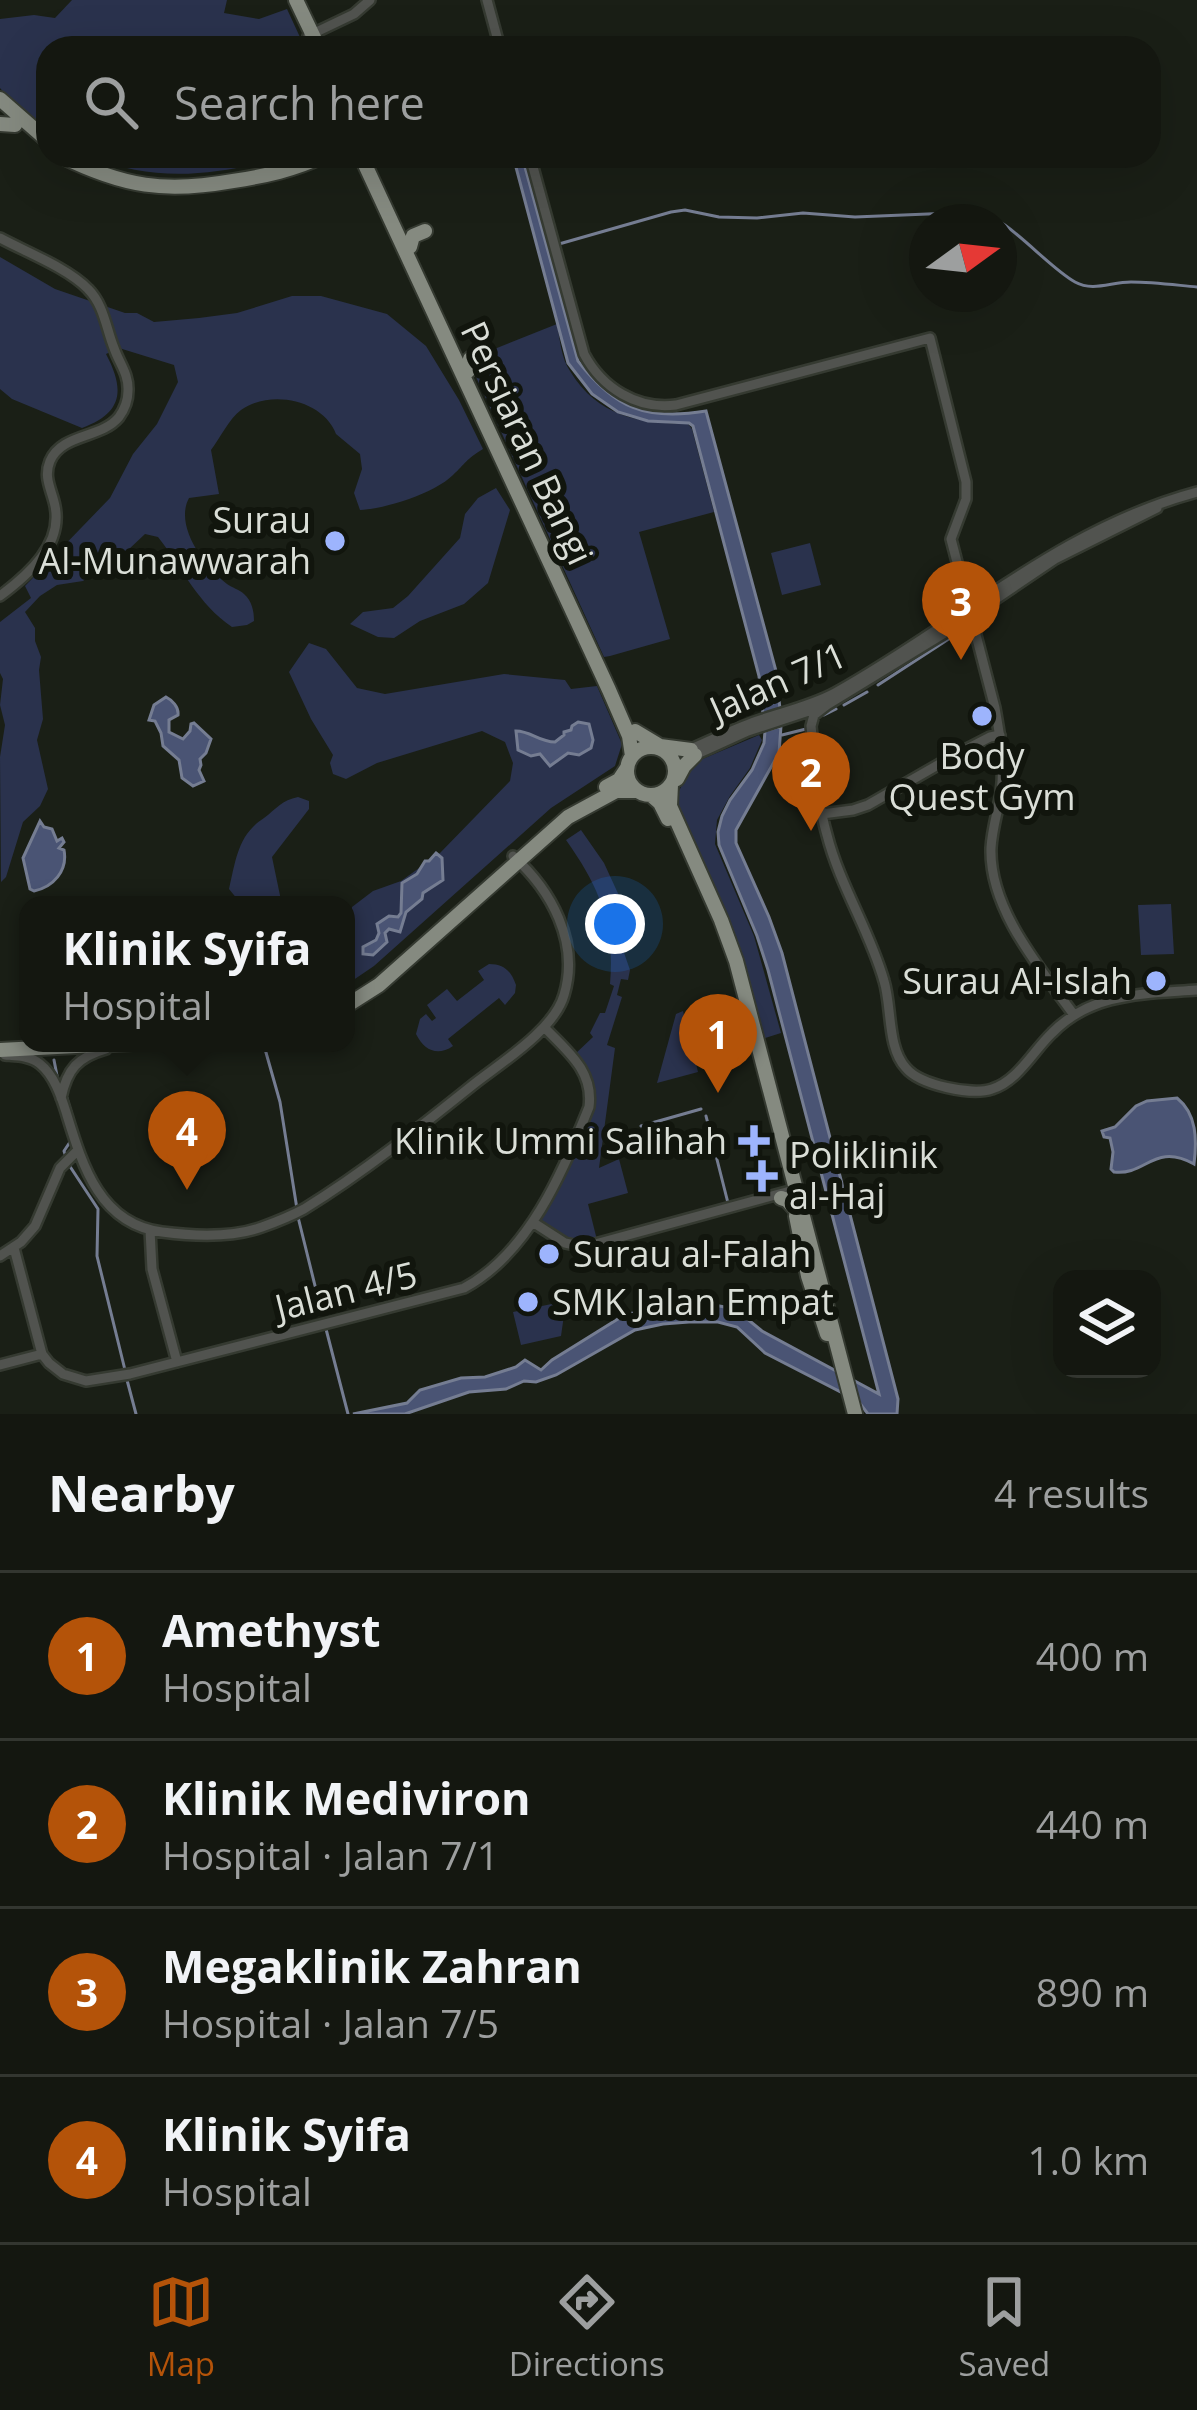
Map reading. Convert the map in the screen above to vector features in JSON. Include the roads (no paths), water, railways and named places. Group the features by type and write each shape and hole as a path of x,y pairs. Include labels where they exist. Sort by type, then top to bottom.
{"main road":[{"path":"292,0 312,34"},
{"path":"3,113 36,136"},
{"path":"88,168 126,182 190,189 293,168"},
{"path":"105,168 178,182 264,168"},
{"name":"Persiaran Bangi","path":"371,168 630,729 629,762"},
{"name":"Persiaran Bangi","path":"371,168 630,729 648,747"},
{"path":"402,230 424,229 413,236 410,247"},
{"path":"468,371 470,359 481,352"},
{"path":"609,790 630,729 660,746 693,752 677,778 671,818"},
{"path":"355,997 379,985 516,858 609,790 629,762 648,747 667,753 673,760 671,818 728,963 850,1408"},
{"path":"629,762 628,781 636,791"},
{"path":"652,796 665,792 673,779"},
{"path":"609,790 652,796 662,807 721,920 786,1144 816,1258 815,1277"},
{"path":"609,790 650,802 671,818"},
{"path":"786,1144 788,1194 816,1258"}],"street":[{"path":"312,34 366,0"},
{"path":"487,0 497,36"},
{"path":"533,168 587,362 609,386 638,402 676,405 930,338 967,482 966,499 951,539 1000,736 1001,787 991,844 996,882 1017,934 1074,1015 1119,996 1197,990"},
{"path":"0,241 97,289 126,375 128,398 116,420 68,442 51,459 47,477 56,518 47,547 0,593"},
{"path":"0,241 88,298 124,385 122,401 111,419 65,439 47,457 43,479 51,518 37,561"},
{"name":"Jalan 7/1","path":"1074,1015 994,1089 965,1091 914,1076 896,1053 884,977 829,842 811,726 814,715 827,705 1053,556 1197,494"},
{"path":"964,594 972,600 986,600"},
{"path":"964,594 952,625 975,633"},
{"path":"975,633 976,616 986,600"},
{"name":"Jalan 7/1","path":"787,716 952,625"},
{"name":"Jalan 7/1","path":"667,753 693,752 761,723 827,705"},
{"name":"Jalan 7/1","path":"787,716 811,726"},
{"path":"822,814 846,811 1000,736"},
{"name":"Jalan 7/1","path":"673,779 693,752"},
{"path":"0,1049 43,1066 61,1097 78,1150 104,1202 118,1214 150,1230 196,1234 265,1226 297,1213 393,1148 544,1027 564,995 565,942 555,907 516,858"},
{"name":"Jalan 4/5","path":"42,1354 57,1371 86,1382 106,1379 464,1288 501,1262 534,1222 590,1100 585,1072 544,1027"},
{"path":"61,1097 66,1078 80,1059 102,1052"},
{"path":"0,1256 35,1226 60,1168 78,1150"},
{"path":"534,1222 565,1243 584,1247 788,1194"},
{"path":"150,1230 152,1269 177,1362"},
{"path":"0,1365 42,1354 14,1248"}],"waterway":[{"path":"559,244 685,210 757,218 803,213 855,217 976,212 1000,222 1082,285 1139,282 1197,287"},
{"path":"878,685 961,631 968,635"},
{"path":"844,705 867,692"},
{"path":"824,715 836,709"},
{"path":"782,735 806,729"},
{"path":"266,1052 280,1102 297,1209"},
{"path":"54,1060 58,1081"},
{"path":"65,1092 78,1135"},
{"path":"641,1126 701,1109"},
{"path":"706,1116 728,1203"},
{"path":"65,1154 70,1142"},
{"path":"69,1165 98,1209 97,1256 125,1370"},
{"path":"298,1217 322,1314"},
{"path":"326,1329 348,1414"},
{"path":"127,1380 136,1414"}],"place":[{"name":"Surau Al-Munawwarah","path":"335,541"},
{"name":"Megaklinik Zahran","path":"961,660"},
{"name":"Body Quest Gym","path":"982,716"},
{"name":"Klinik Mediviron","path":"811,831"},
{"name":"Surau Al-Islah","path":"1156,981"},
{"name":"Amethyst","path":"718,1093"},
{"name":"Klinik Ummi Salihah","path":"754,1141"},
{"name":"Poliklinik al-Haj","path":"762,1176"},
{"name":"Klinik Syifa","path":"187,1190"},
{"name":"Surau al-Falah","path":"549,1254"},
{"name":"SMK Jalan Empat","path":"528,1302"}]}
